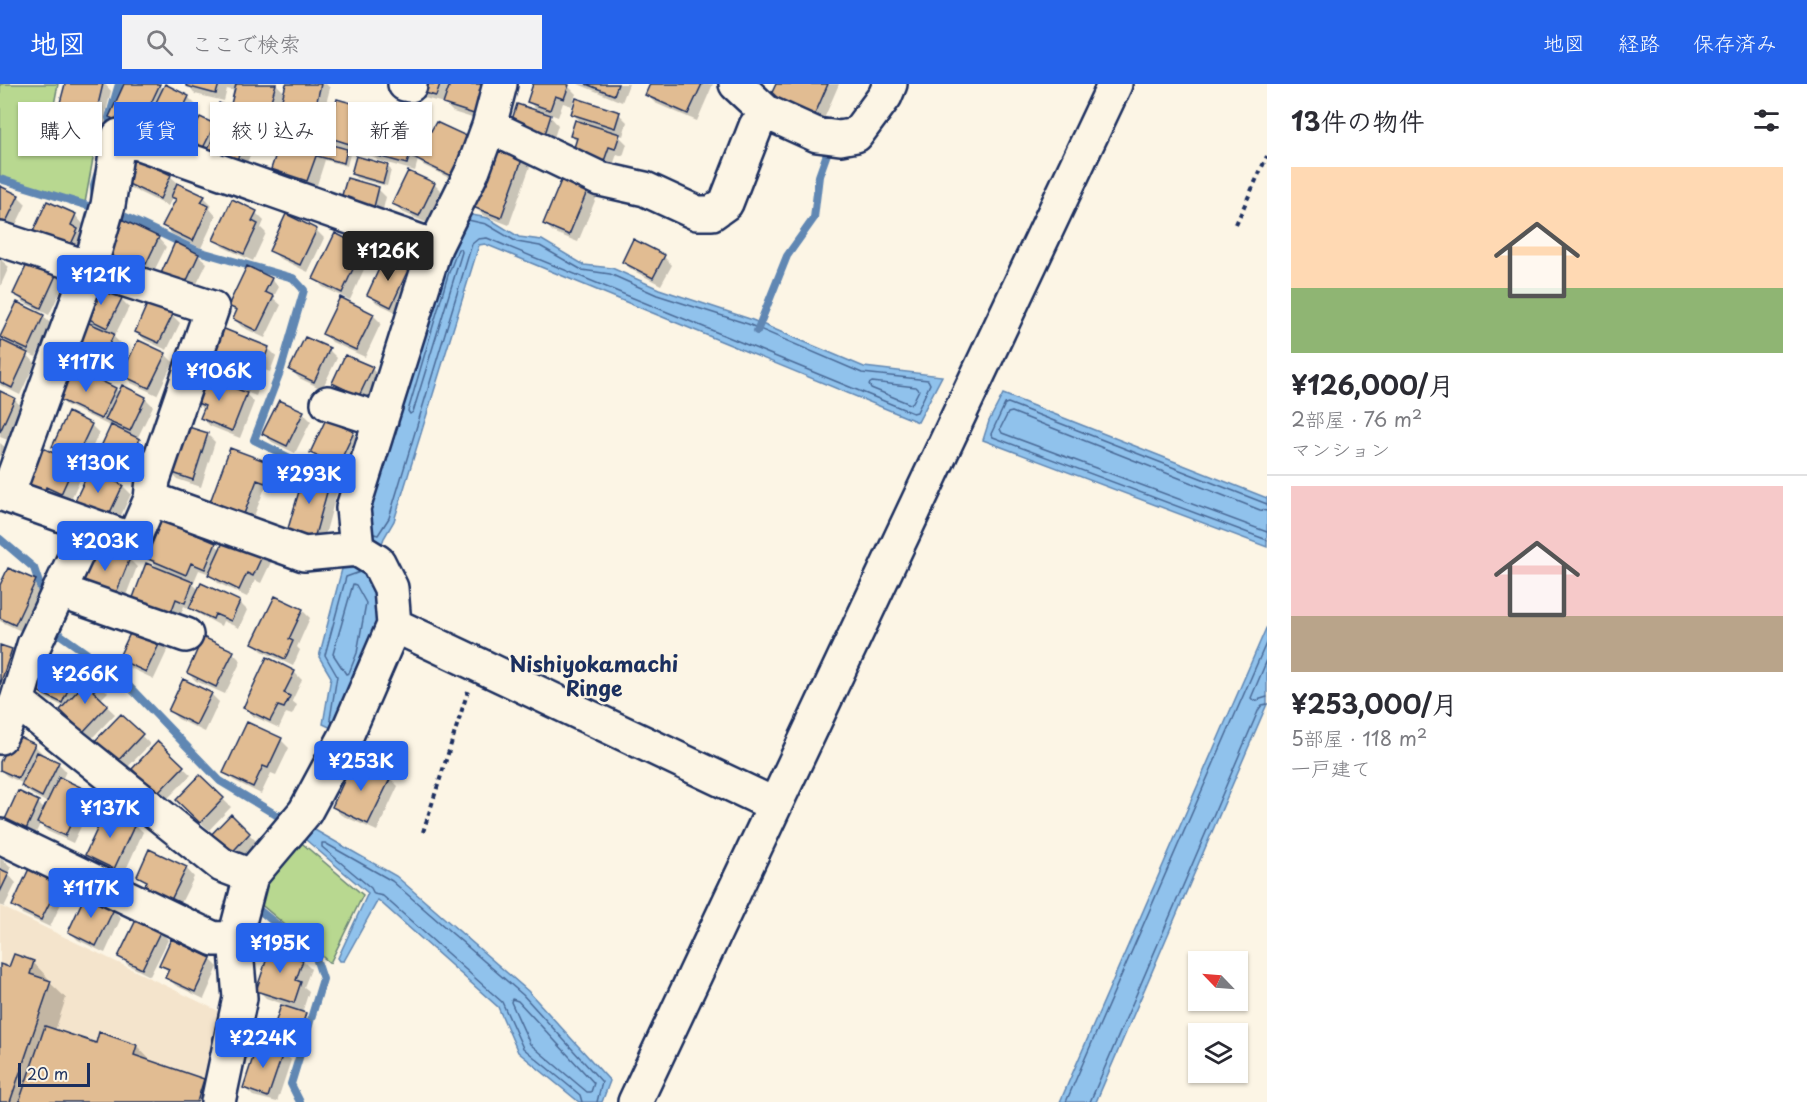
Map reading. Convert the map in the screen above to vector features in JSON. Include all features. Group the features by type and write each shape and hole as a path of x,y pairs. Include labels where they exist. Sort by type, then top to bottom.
{"street":[{"path":"218,1102 240,998 236,938 251,876 297,823 346,735 394,625 391,588 367,555 353,508 435,247 473,170 489,126 500,84"},
{"path":"736,84 766,112 817,135 840,138 856,135 885,96 890,84"},
{"path":"641,1100 775,805 1114,84"},
{"path":"489,126 600,179 645,189 697,213 712,213 726,203 756,126 766,112"},
{"path":"0,239 90,267 212,308 153,480 151,500 133,540 4,494 90,267 108,205 119,136 435,247"},
{"path":"328,403 381,420"},
{"path":"151,500 304,554 367,555"},
{"path":"0,737 17,701 34,645 90,525"},
{"path":"58,593 186,636"},
{"path":"394,625 775,805"},
{"path":"17,701 222,865 251,876"},
{"path":"0,836 214,939 236,938"}],"path":[{"path":"1236,224 1267,156"},
{"path":"423,832 477,664"}],"shaded area":[{"path":"0,906 231,1017 211,1102 0,1102"}],"green space":[{"path":"0,84 58,84 55,102 18,102 18,156 93,156 85,203 0,178"},
{"path":"297,839 363,895 330,963 257,901"}],"water":[{"path":"461,213 488,218 519,237 542,240 584,265 612,268 659,289 750,319 864,367 942,376 918,422 485,244 479,245 394,521 384,538 369,579 381,600 370,657 338,731 323,724 331,677 319,657 342,569 355,568 367,534 364,509"},
{"path":"1003,394 1267,498 1267,547 983,440 989,421"},
{"path":"1267,626 1267,704 1096,1102 1060,1102"},
{"path":"306,825 396,876 528,991 610,1081 602,1102 579,1102 518,1052 498,1007 378,900 344,961 340,961 338,958 368,893 299,834"}],"building":[{"path":"65,84 103,84 99,102 60,102"},
{"path":"124,84 160,84 152,102 116,102"},
{"path":"165,84 189,96 186,102 156,102"},
{"path":"186,84 219,84 216,94 186,86"},
{"path":"236,84 276,84 271,102 232,102"},
{"path":"286,84 321,84 317,102 281,102"},
{"path":"412,84 440,84 436,96 410,89"},
{"path":"450,84 487,84 477,115 443,104"},
{"path":"533,84 569,85 564,99 555,96 550,110 527,102"},
{"path":"586,84 618,84 614,95"},
{"path":"650,84 702,84 688,114 645,95"},
{"path":"776,84 828,84 812,121 768,101"},
{"path":"576,98 620,112 615,128 571,114"},
{"path":"337,99 348,102 348,144 336,140"},
{"path":"517,104 551,115 545,134 511,123"},
{"path":"114,106 114,119 109,117"},
{"path":"200,117 210,122 210,134 201,152 198,150"},
{"path":"575,120 620,134 615,149 609,147 603,164 572,154 577,138 570,136"},
{"path":"436,122 473,139 455,178 413,158 414,156 432,156 432,129"},
{"path":"497,141 525,151 501,218 473,207"},
{"path":"336,146 347,149 344,163 317,156 336,156"},
{"path":"129,156 171,175 160,199 118,179"},
{"path":"218,156 239,156 235,164"},
{"path":"275,156 316,156 307,181 271,169"},
{"path":"356,156 388,165 383,183 351,174"},
{"path":"378,156 409,156 407,164"},
{"path":"408,171 435,183 419,216 392,204"},
{"path":"565,171 591,182 569,235 543,224"},
{"path":"347,178 379,187 373,211 340,202"},
{"path":"177,183 205,196 201,202 209,206 193,241 162,226 176,199 171,197"},
{"path":"0,186 19,195 4,226 0,224"},
{"path":"232,199 257,211 252,221 258,224 244,254 213,240"},
{"path":"47,201 76,214 71,225 78,229 67,253 31,236"},
{"path":"286,214 317,229 300,265 269,251"},
{"path":"121,219 159,237 146,264 137,260 133,270 104,256"},
{"path":"335,233 363,247 342,293 313,279"},
{"path":"633,239 665,255 653,278 622,262"},
{"path":"175,242 199,254 183,289 159,278"},
{"path":"384,258 408,270 391,307 367,295"},
{"path":"29,260 57,273 41,308 13,294"},
{"path":"247,266 272,278 265,292 274,296 257,331 233,319 237,310 228,306"},
{"path":"95,285 122,298 107,328 81,315"},
{"path":"340,297 374,314 356,350 322,334"},
{"path":"17,302 44,315 28,350 0,337"},
{"path":"148,302 173,314 159,343 135,332"},
{"path":"87,322 114,334 98,369 70,356"},
{"path":"222,328 269,347 262,365 251,361 248,370 254,373 248,389 205,372"},
{"path":"305,337 330,348 314,382 289,370"},
{"path":"1,340 28,353 12,388 0,382"},
{"path":"138,340 166,353 149,388 121,375"},
{"path":"345,355 373,367 359,396 332,383"},
{"path":"71,366 116,388 101,419 56,398"},
{"path":"202,375 247,393 232,431 200,418 205,406 192,401"},
{"path":"122,385 146,397 130,431 105,420"},
{"path":"0,391 15,398 0,432"},
{"path":"279,400 304,411 287,446 262,434"},
{"path":"68,412 92,424 76,458 52,447"},
{"path":"326,419 354,432 338,466 310,453"},
{"path":"111,425 140,439 125,469 113,463 108,474 92,466"},
{"path":"182,425 208,433 193,480 167,471"},
{"path":"43,448 75,463 61,494 46,487 43,494 25,486"},
{"path":"230,448 273,464 265,483 257,480 244,514 210,502"},
{"path":"90,469 123,485 107,519 74,503"},
{"path":"305,471 331,478 314,539 287,532"},
{"path":"162,520 216,543 205,569 191,563 186,575 146,558"},
{"path":"224,540 264,552 253,576 247,573 239,590 208,575"},
{"path":"98,545 130,558 113,601 78,581"},
{"path":"146,563 193,582 185,603 176,599 169,618 131,603"},
{"path":"8,568 36,580 15,625 0,618 0,585"},
{"path":"201,583 240,601 231,621 215,614 213,619 189,608"},
{"path":"275,596 303,609 289,639 293,641 285,659 252,643"},
{"path":"133,627 161,640 146,672 118,659"},
{"path":"203,637 234,651 216,687 187,673"},
{"path":"0,645 12,649 0,685"},
{"path":"50,653 79,666 62,703 33,689"},
{"path":"267,657 295,671 284,693 290,696 284,708 278,706 270,721 243,708"},
{"path":"92,675 101,683 93,691 108,705 83,732 60,710"},
{"path":"183,679 212,693 196,725 168,711"},
{"path":"121,714 143,734 113,766 91,745"},
{"path":"247,722 282,738 268,768 263,766 253,787 223,773"},
{"path":"13,734 35,744 18,778 0,770 0,762"},
{"path":"158,741 184,766 157,794 132,769"},
{"path":"37,752 59,762 42,797 21,786"},
{"path":"354,759 391,777 368,824 332,807"},
{"path":"200,775 224,798 200,823 176,800"},
{"path":"59,777 87,790 65,836 37,823"},
{"path":"18,791 39,801 23,836 2,826"},
{"path":"107,808 136,822 114,869 85,855"},
{"path":"231,814 250,833 224,861 204,842"},
{"path":"149,849 187,867 170,902 143,889 147,881 137,876"},
{"path":"32,862 51,871 47,879 59,884 41,920 12,906"},
{"path":"0,869 9,873 0,892"},
{"path":"88,889 114,909 96,946 68,932"},
{"path":"139,914 161,930 142,969 118,957"},
{"path":"274,937 287,942 283,953 303,960 296,980 301,982 294,1003 256,991"},
{"path":"171,939 211,958 195,992 165,978 169,969 159,965"},
{"path":"14,954 34,961 30,974 51,981 10,1102 0,1102 0,964 9,967"},
{"path":"281,1005 306,1013 298,1038 273,1030"},
{"path":"45,1026 96,1043 99,1032 137,1045 134,1055 204,1079 197,1102 19,1102"},
{"path":"258,1042 284,1050 268,1097 243,1088"}],"waterway":[{"path":"101,158 100,146 112,126 109,118 119,84"},
{"path":"757,331 787,256 814,218 819,176 829,148"},
{"path":"0,179 95,208 94,185 98,172"},
{"path":"126,217 198,251 293,278 304,290 281,369 254,440 296,461 346,476"},
{"path":"0,539 34,568 44,598"},
{"path":"54,627 55,631 120,677 220,781 278,816 284,813 289,817"},
{"path":"259,910 315,955 323,979 291,1084 300,1102"}],"district":[{"name":"Nishiyokamachi Ringe","path":"594,675"}]}
